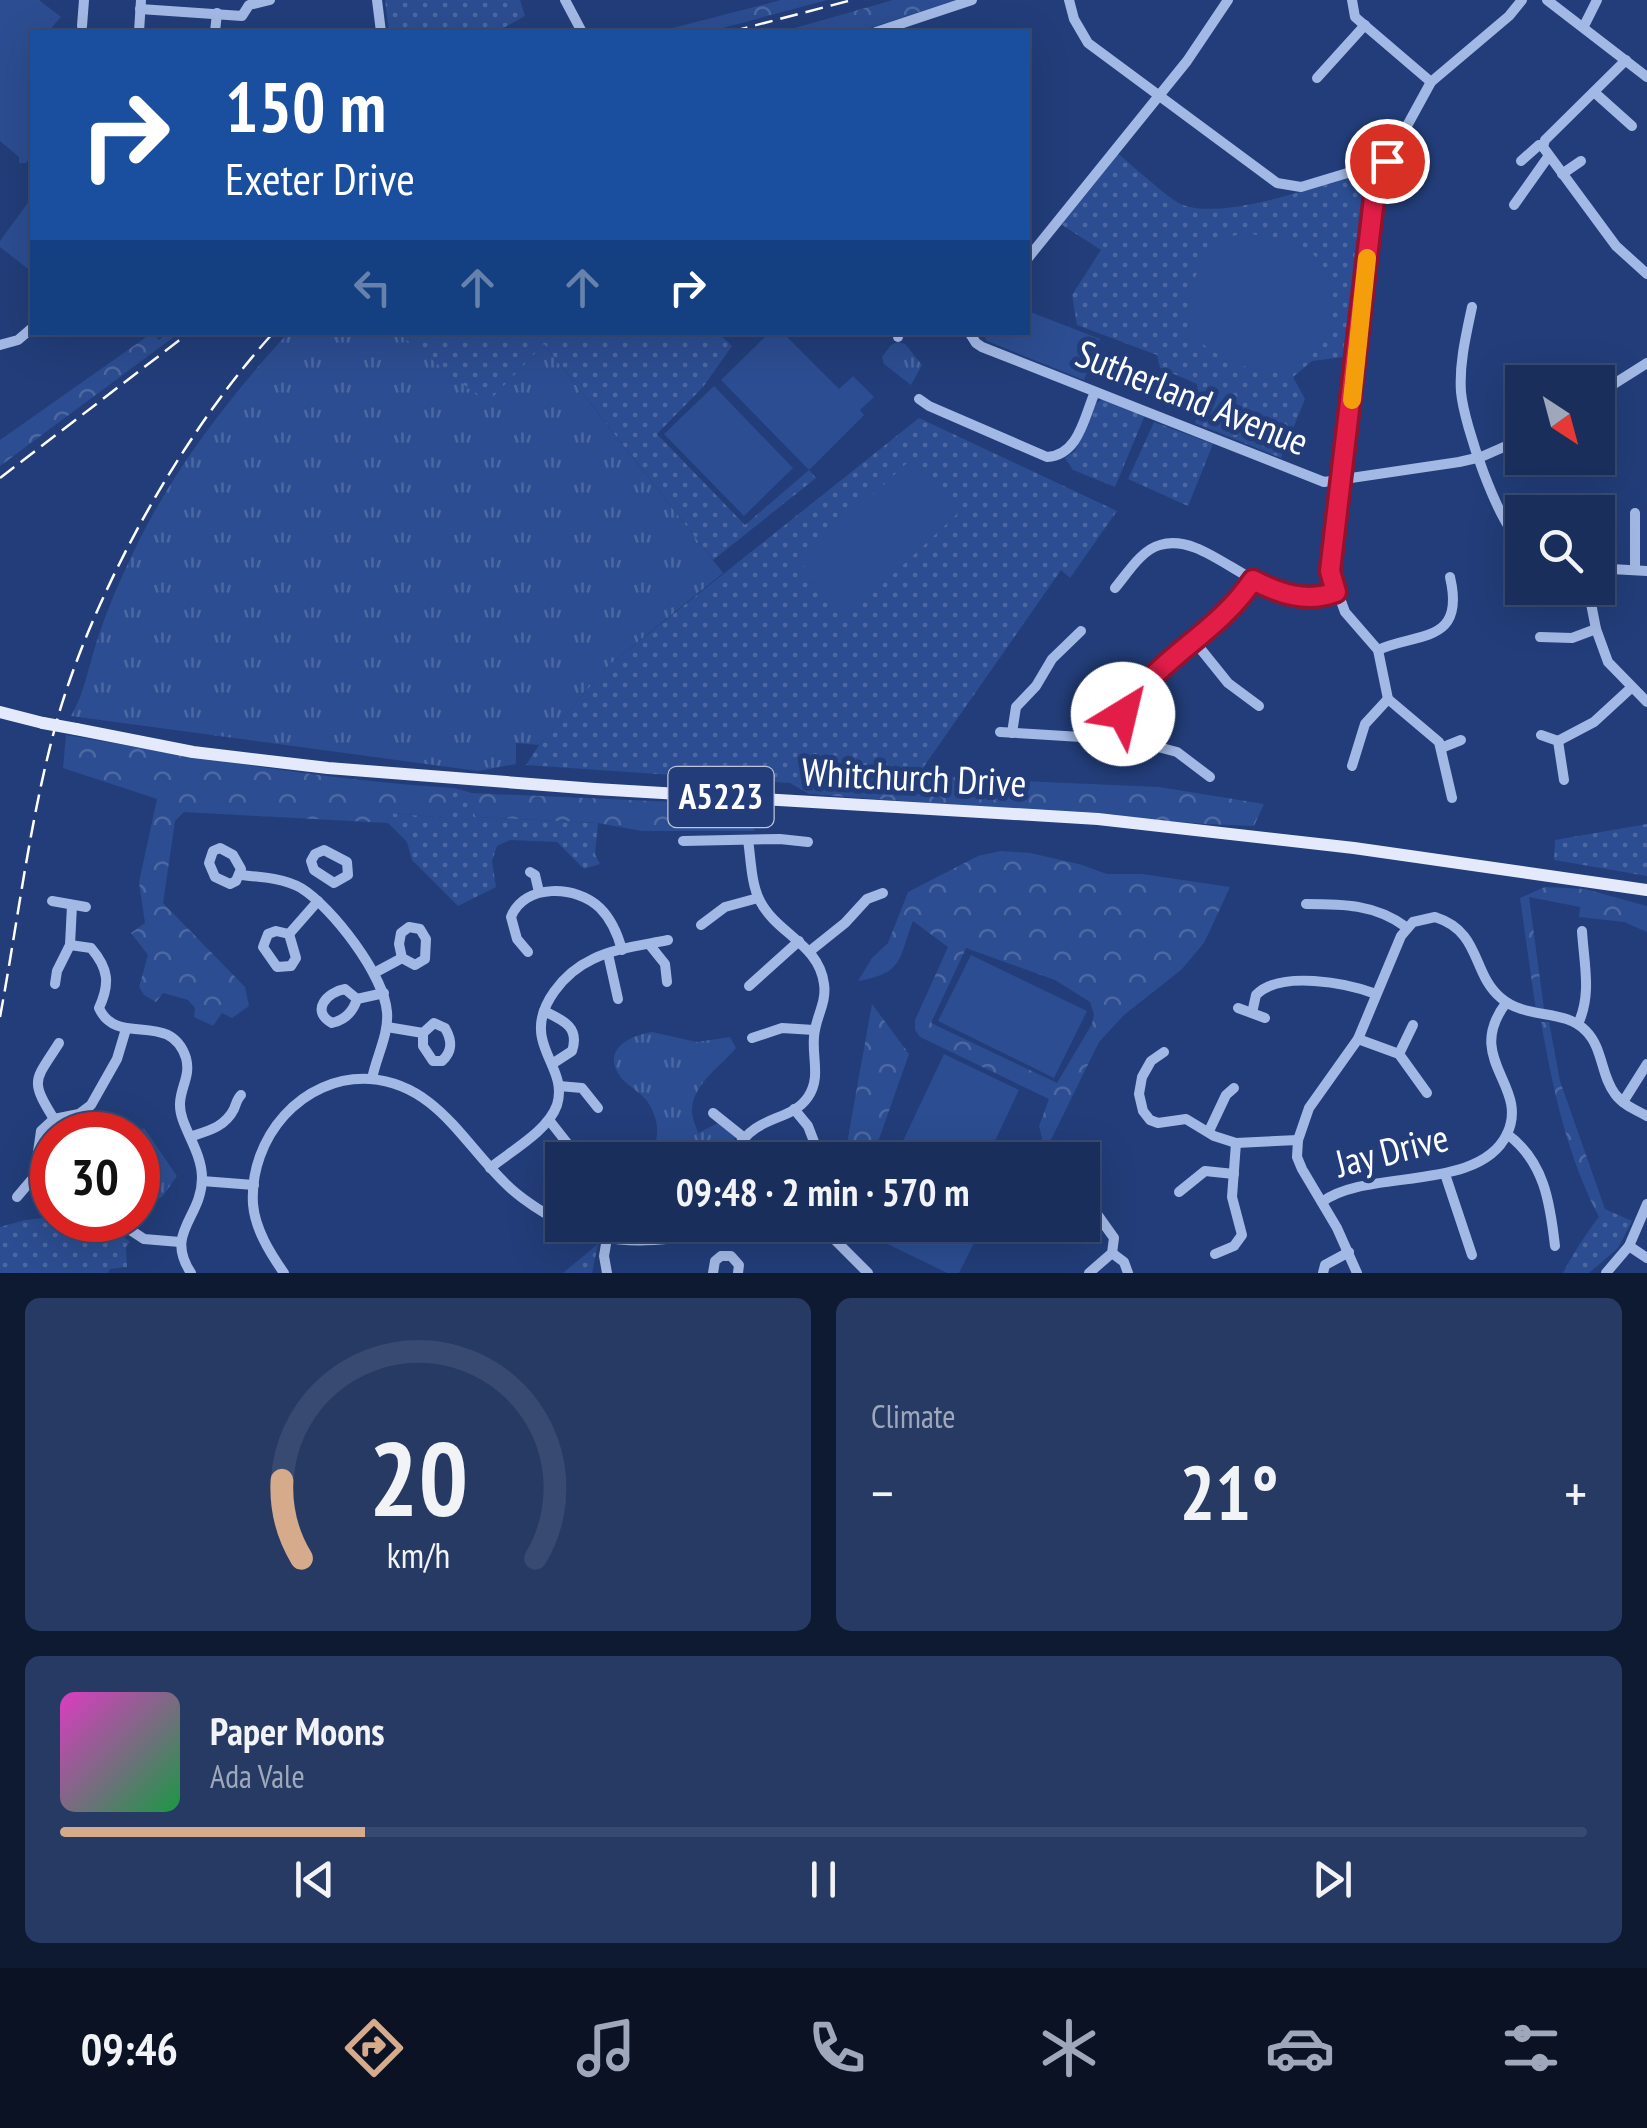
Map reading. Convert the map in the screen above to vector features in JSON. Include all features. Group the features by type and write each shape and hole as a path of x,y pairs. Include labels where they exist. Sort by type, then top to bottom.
{"main road":[{"name":"Whitchurch Drive","path":"0,712 194,752 328,768 595,789 1098,819 1354,848 1647,890"}],"street":[{"path":"82,26 84,0"},
{"path":"139,30 140,5 242,16 249,2 270,0"},
{"path":"377,0 381,30"},
{"path":"564,0 581,30"},
{"path":"887,30 972,0"},
{"path":"1069,0 1074,19 1088,43 1276,183 1300,187 1387,161"},
{"path":"1030,256 1160,96 1228,0"},
{"path":"1352,0 1353,13 1365,26 1430,82"},
{"path":"1452,798 1441,748 1434,736 1388,699 1378,650 1351,622 1330,571 1379,177 1430,82 1509,16 1522,0"},
{"path":"1548,0 1647,77"},
{"path":"1584,26 1597,0"},
{"path":"216,13 216,30"},
{"path":"1317,78 1365,26"},
{"path":"1514,205 1546,152 1545,140 1626,60"},
{"path":"1594,92 1632,126"},
{"path":"1521,161 1539,145 1616,246 1647,274"},
{"path":"1562,174 1578,166"},
{"path":"1472,307 1462,360 1461,391 1505,524"},
{"path":"0,345 18,340 30,330"},
{"name":"Sutherland Avenue","path":"970,335 982,346 1095,392 1324,482 1343,482"},
{"path":"1615,383 1647,363"},
{"path":"918,399 1047,457 1060,456 1072,448 1095,392"},
{"path":"1343,482 1481,458 1505,447"},
{"path":"1615,569 1641,570 1634,513"},
{"path":"1115,588 1148,552 1160,544 1174,544 1233,566 1272,590 1323,597 1336,592"},
{"path":"1378,650 1394,642 1423,639 1439,630 1452,605 1450,577"},
{"path":"1081,631 1052,658 1036,686 1016,707 1006,733 1094,736 1115,723 1147,679 1233,607 1253,580"},
{"path":"1591,605 1608,662 1647,702"},
{"path":"1540,637 1572,638 1596,629"},
{"path":"1195,642 1216,671 1258,706"},
{"path":"1541,736 1558,741 1594,722 1631,688"},
{"path":"1352,766 1365,724 1388,699"},
{"path":"1115,723 1142,742 1177,752 1210,777"},
{"path":"1441,748 1460,740"},
{"path":"1558,741 1564,780"},
{"path":"683,842 780,838 808,842"},
{"path":"740,1142 753,1127 806,1100 815,1084 814,1030 825,987 810,951 776,924 758,898 748,840"},
{"path":"300,888 314,870"},
{"path":"530,872 539,892"},
{"path":"241,875 287,882 300,888 318,901 376,972 384,993 387,1027 372,1080"},
{"path":"810,951 878,891"},
{"path":"528,952 517,938 512,917 516,905 539,892 580,896 598,906 610,921 622,950"},
{"path":"598,906 609,897"},
{"path":"701,925 725,907 758,898"},
{"path":"289,934 318,901"},
{"path":"52,902 86,908"},
{"path":"1306,904 1319,910 1344,903 1376,910 1406,927"},
{"path":"56,984 57,971 70,945 72,905"},
{"path":"1357,1273 1302,1168 1298,1140 1310,1108 1358,1039 1406,927 1420,919 1435,917 1452,925 1473,946 1487,981 1506,1003 1529,1014 1560,1017 1578,1024 1594,1039 1610,1085 1622,1102 1647,1116"},
{"path":"1578,1024 1588,991 1589,947 1582,931"},
{"path":"490,1168 549,1120 557,1104 559,1086 541,1034 544,1011 554,992 570,974 594,958 668,940"},
{"path":"750,986 798,941"},
{"path":"649,944 665,964 668,982"},
{"path":"70,945 92,948 102,960 108,979 99,1008 104,1020 114,1028 153,1028 185,1054 188,1068 180,1104 199,1155 202,1182 180,1242 183,1260 192,1273"},
{"path":"608,954 618,999"},
{"path":"376,972 402,958"},
{"path":"1252,1013 1256,995 1271,984 1327,981 1351,984 1376,994"},
{"path":"357,999 384,993"},
{"path":"1506,1003 1491,1033 1490,1048 1511,1100 1512,1116 1506,1134 1534,1159 1558,1237"},
{"path":"1238,1008 1265,1018"},
{"path":"544,1011 568,1023 574,1033 572,1050 552,1064"},
{"path":"1399,1054 1413,1025"},
{"path":"387,1027 423,1034"},
{"path":"82,1112 91,1105 117,1059 126,1028"},
{"path":"752,1038 782,1028 814,1030"},
{"path":"1358,1039 1399,1054 1427,1093"},
{"path":"50,1112 36,1083 58,1043"},
{"path":"1143,1050 1151,1061"},
{"path":"1164,1052 1151,1061 1142,1077 1139,1094 1150,1120 1158,1123 1186,1119 1236,1143 1298,1140"},
{"path":"1622,1102 1647,1064"},
{"path":"284,1273 256,1220 254,1185 261,1151 287,1113 318,1089 349,1080 372,1080 410,1090 435,1105 454,1122 490,1168 522,1198 545,1212"},
{"path":"559,1086 582,1088 598,1108"},
{"path":"1210,1132 1226,1095 1234,1088"},
{"path":"192,1136 216,1129 242,1095"},
{"path":"794,1109 815,1142"},
{"path":"713,1112 743,1137"},
{"path":"549,1120 566,1142"},
{"name":"Jay Drive","path":"1322,1202 1344,1190 1445,1174 1492,1152 1506,1134"},
{"path":"1216,1254 1234,1246 1242,1235 1232,1197 1236,1143"},
{"path":"1178,1192 1205,1172 1234,1174"},
{"path":"1445,1174 1472,1256"},
{"path":"17,1197 30,1182"},
{"path":"202,1182 254,1185"},
{"path":"1606,1273 1630,1246 1647,1204"},
{"path":"1089,1273 1112,1252 1114,1238 1100,1216"},
{"path":"160,1240 180,1242"},
{"path":"606,1242 604,1256 608,1273"},
{"path":"837,1242 868,1273"},
{"path":"1630,1246 1647,1258"},
{"path":"1112,1252 1124,1262 1128,1273"},
{"path":"1324,1273 1325,1265 1349,1252"},
{"path":"713,1273 715,1261 721,1256 731,1256 739,1266 738,1273"}],"green space":[{"path":"0,0 39,0 61,17 52,27 56,30 30,30 30,158 26,163 19,163 19,157 0,141"},
{"path":"385,0 520,0 525,16 500,30 389,30"},
{"path":"781,0 827,0 715,30 665,30"},
{"path":"893,0 955,0 864,30 788,30"},
{"path":"1116,152 1176,201 1202,209 1278,198 1372,168 1351,356 1312,361 1293,377 1305,399 1281,458 1195,423 1200,405 1197,384 1160,368 1157,355 1077,325 1072,295 1101,250 1059,223"},
{"path":"30,200 30,270 0,247 0,241"},
{"path":"1244,233 1297,244 1321,263 1332,288 1331,317 1320,343 1299,362 1270,370 1233,362 1189,333 1190,301 1198,271 1216,247"},
{"path":"1030,312 1100,339 1084,380 987,341 984,335 1030,335"},
{"path":"149,335 159,340 176,335 0,466 0,440"},
{"path":"286,335 401,335 487,402 543,343 723,573 608,666 539,745 516,743 516,764 478,771 71,716 114,595 142,534 178,473 242,386"},
{"path":"401,335 720,335 732,346 703,387 657,434 745,525 809,470 816,478 713,560 544,344 487,403"},
{"path":"767,335 785,335 839,389 853,376 874,397 860,410 864,415 809,470 721,380"},
{"path":"898,342 905,344 922,365 911,385 884,364 882,357"},
{"path":"714,386 793,468 744,516 664,434"},
{"path":"1103,399 1145,415 1115,487 1073,470 1065,458 1075,451 1096,403"},
{"path":"919,418 1117,511 1070,578 1061,570 911,785 790,783 526,765 608,666"},
{"path":"1154,422 1213,444 1188,506 1128,479"},
{"path":"908,462 957,514 850,615 800,562"},
{"path":"66,735 308,774 454,788 447,818 391,813 388,823 184,812 175,821 163,903 245,987 249,1006 232,1018 222,1013 213,1026 194,1017 195,1008 188,1000 163,993 156,1002 139,987 148,955 131,933 145,923 139,882 157,799 63,768"},
{"path":"919,773 1159,787 1264,804 1254,826 1206,824 809,794 790,783 910,785"},
{"path":"454,788 472,793 466,800 476,817 598,823 595,854 600,864 584,869 557,842 510,840 497,846 492,861 496,887 458,906 412,860 407,842 388,823 390,813 446,818"},
{"path":"472,793 741,805 755,831 642,831 598,823 476,817 465,800"},
{"path":"1647,824 1647,876 1554,860 1555,840"},
{"path":"1000,851 1030,853 1107,874 1142,874 1230,887 1204,943 1181,970 1124,1015 1099,1042 1050,1142 1040,1142 1039,1126 1049,1099 920,1037 915,1030 915,1020 948,947 913,921 892,969 858,981 872,958 888,943 908,892 978,856","holes":["966,948 1055,980 1090,1002 1092,1024 1057,1083 931,1023"]},
{"path":"1545,887 1585,889 1647,906 1647,932 1624,922 1579,917 1580,907 1529,897 1544,1009 1536,1011 1520,898"},
{"path":"971,955 1087,1011 1054,1078 938,1021"},
{"path":"872,1004 909,1054 879,1139 847,1142"},
{"path":"1541,1022 1549,1022 1560,1081 1605,1209 1599,1217 1570,1146"},
{"path":"652,1032 697,1042 730,1037 736,1048 697,1091 692,1112 698,1133 718,1123 735,1137 732,1142 655,1142 657,1132 652,1109 621,1077 614,1064 617,1049"},
{"path":"944,1054 1019,1090 994,1142 902,1142"},
{"path":"160,1151 177,1176 160,1198"},
{"path":"1605,1209 1632,1221 1618,1248 1589,1273 1563,1273 1582,1240"},
{"path":"30,1219 30,1242 130,1242 126,1247 127,1267 110,1269 108,1273 0,1273 0,1227"},
{"path":"884,1242 974,1242 959,1273 947,1273"},
{"path":"598,1244 592,1273 563,1273"}],"railway":[{"path":"738,30 852,0"},
{"path":"0,478 186,335"},
{"path":"0,1017 41,785 77,661 121,560 177,461 271,335"}],"slow traffic":[{"path":"1352,400 1367,258"}],"route":[{"path":"1123,714 1147,679 1224,616 1253,580 1272,590 1298,596 1323,597 1336,592 1330,571 1374,198 1387,161"}]}
